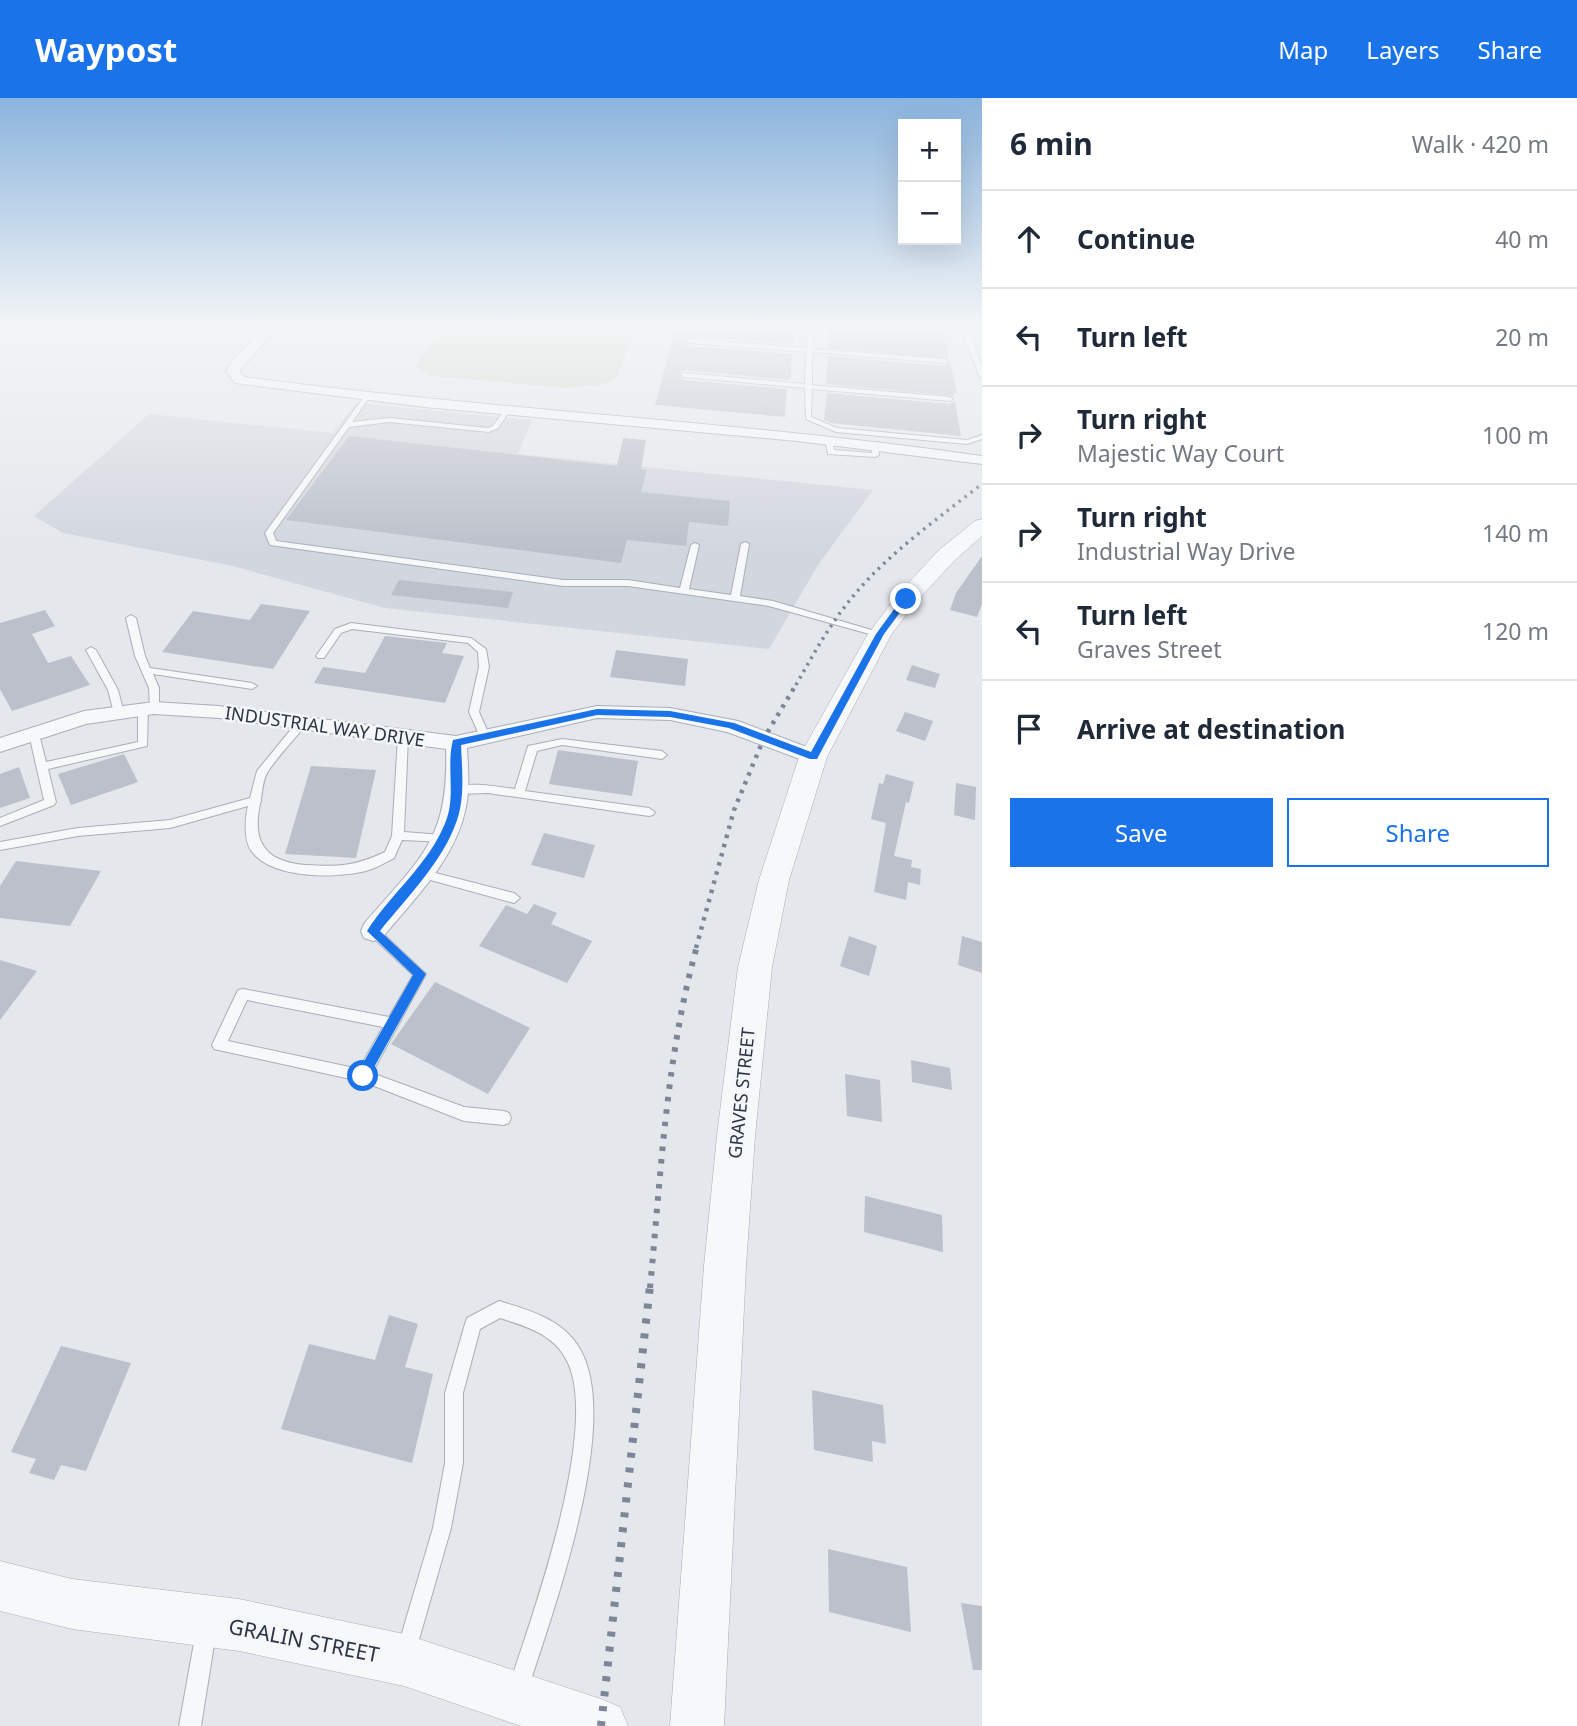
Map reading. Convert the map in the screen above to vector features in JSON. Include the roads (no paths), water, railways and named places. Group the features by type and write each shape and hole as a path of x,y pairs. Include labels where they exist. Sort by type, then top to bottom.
{"street":[{"path":"408,399 876,444 982,460"},
{"name":"GRAVES STREET","path":"697,1726 724,1266 755,967 774,880 813,757 880,634 906,599 947,555 982,525"},
{"name":"INDUSTRIAL WAY DRIVE","path":"0,745 84,718 148,709 219,712 456,743 597,712 670,714 731,726 813,757"},
{"path":"373,931 434,855 453,819 456,743"},
{"name":"GRALIN STREET","path":"0,1586 72,1604 208,1621 404,1660 558,1715"}],"lane":[{"path":"365,399 269,533 273,544 563,583 619,582 770,603 880,634"},
{"path":"808,399 808,418 836,430 968,442 982,437"},
{"path":"940,399 950,400"},
{"path":"347,425 389,420 489,430 496,427 508,409"},
{"path":"736,598 745,544"},
{"path":"684,591 695,545"},
{"path":"42,767 143,744 154,688 131,618"},
{"path":"321,656 338,631 351,626 471,641 484,651 484,667 474,712 485,737"},
{"path":"91,650 113,690 120,713"},
{"path":"146,670 252,686"},
{"path":"300,723 261,774 251,817 255,846 268,859 287,868 337,871 367,866 390,855 398,836 403,737"},
{"path":"0,822 50,802 34,734"},
{"path":"519,794 532,748 562,742 662,755"},
{"path":"456,790 488,789 649,812"},
{"path":"0,846 78,832 170,824 255,800"},
{"path":"398,836 443,839"},
{"path":"420,873 514,898"},
{"path":"362,1075 420,974 373,931"},
{"path":"392,1023 243,994 219,1045 362,1075 464,1114 504,1118"},
{"path":"404,1660 442,1528 454,1463 454,1393 473,1324 499,1309 549,1326 575,1356 585,1387 584,1443 559,1557 558,1715"},
{"path":"190,1726 208,1621"}],"railway":[{"path":"796,685 831,627 868,579 916,536 982,484"},
{"path":"696,948 734,810 764,738 797,683"},
{"path":"650,1288 671,1072 697,946"},
{"path":"601,1726 650,1286"}]}
